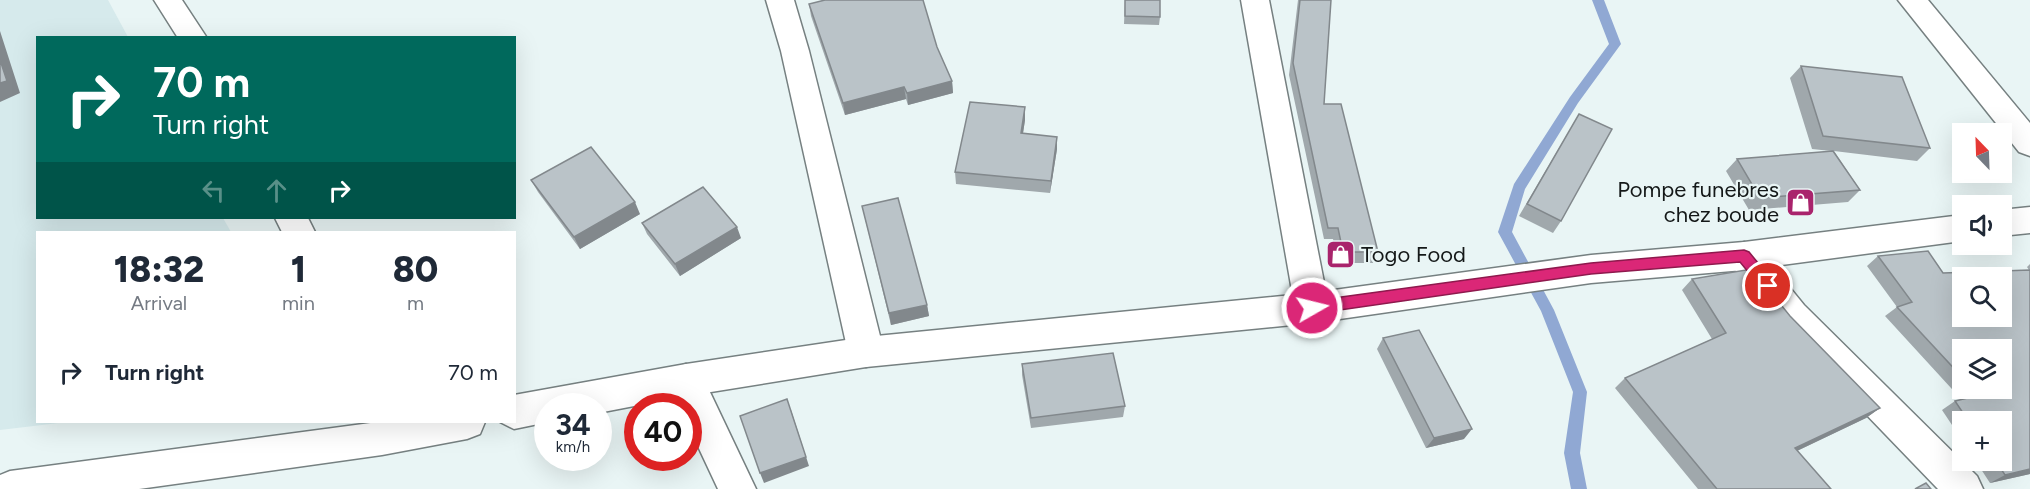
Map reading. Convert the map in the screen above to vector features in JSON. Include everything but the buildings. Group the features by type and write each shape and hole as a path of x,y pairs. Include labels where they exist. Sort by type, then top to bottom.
{"street":[{"path":"168,0 192,36"},
{"path":"780,0 795,51 866,352"},
{"path":"1255,0 1312,308"},
{"path":"1912,0 2030,144"},
{"path":"2012,222 2030,220"},
{"path":"516,412 686,380 866,352 1312,308 1591,269 1744,256 1952,229"},
{"path":"1744,256 1792,315 1964,489"},
{"path":"686,380 737,489"},
{"path":"10,489 381,430 456,423"}],"shaded area":[{"path":"0,0 108,0 127,36 36,36 36,219 224,219 230,231 36,231 36,423 59,423 0,430"}],"waterway":[{"path":"1579,489 1572,453 1580,392 1547,310 1505,232 1519,188 1574,100 1615,44 1598,0"}],"place":[{"name":"Pompe funebres chez boude","path":"1800,202"},
{"name":"Togo Food","path":"1340,254"}],"route":[{"path":"1312,308 1591,269 1744,256 1768,286"}]}
